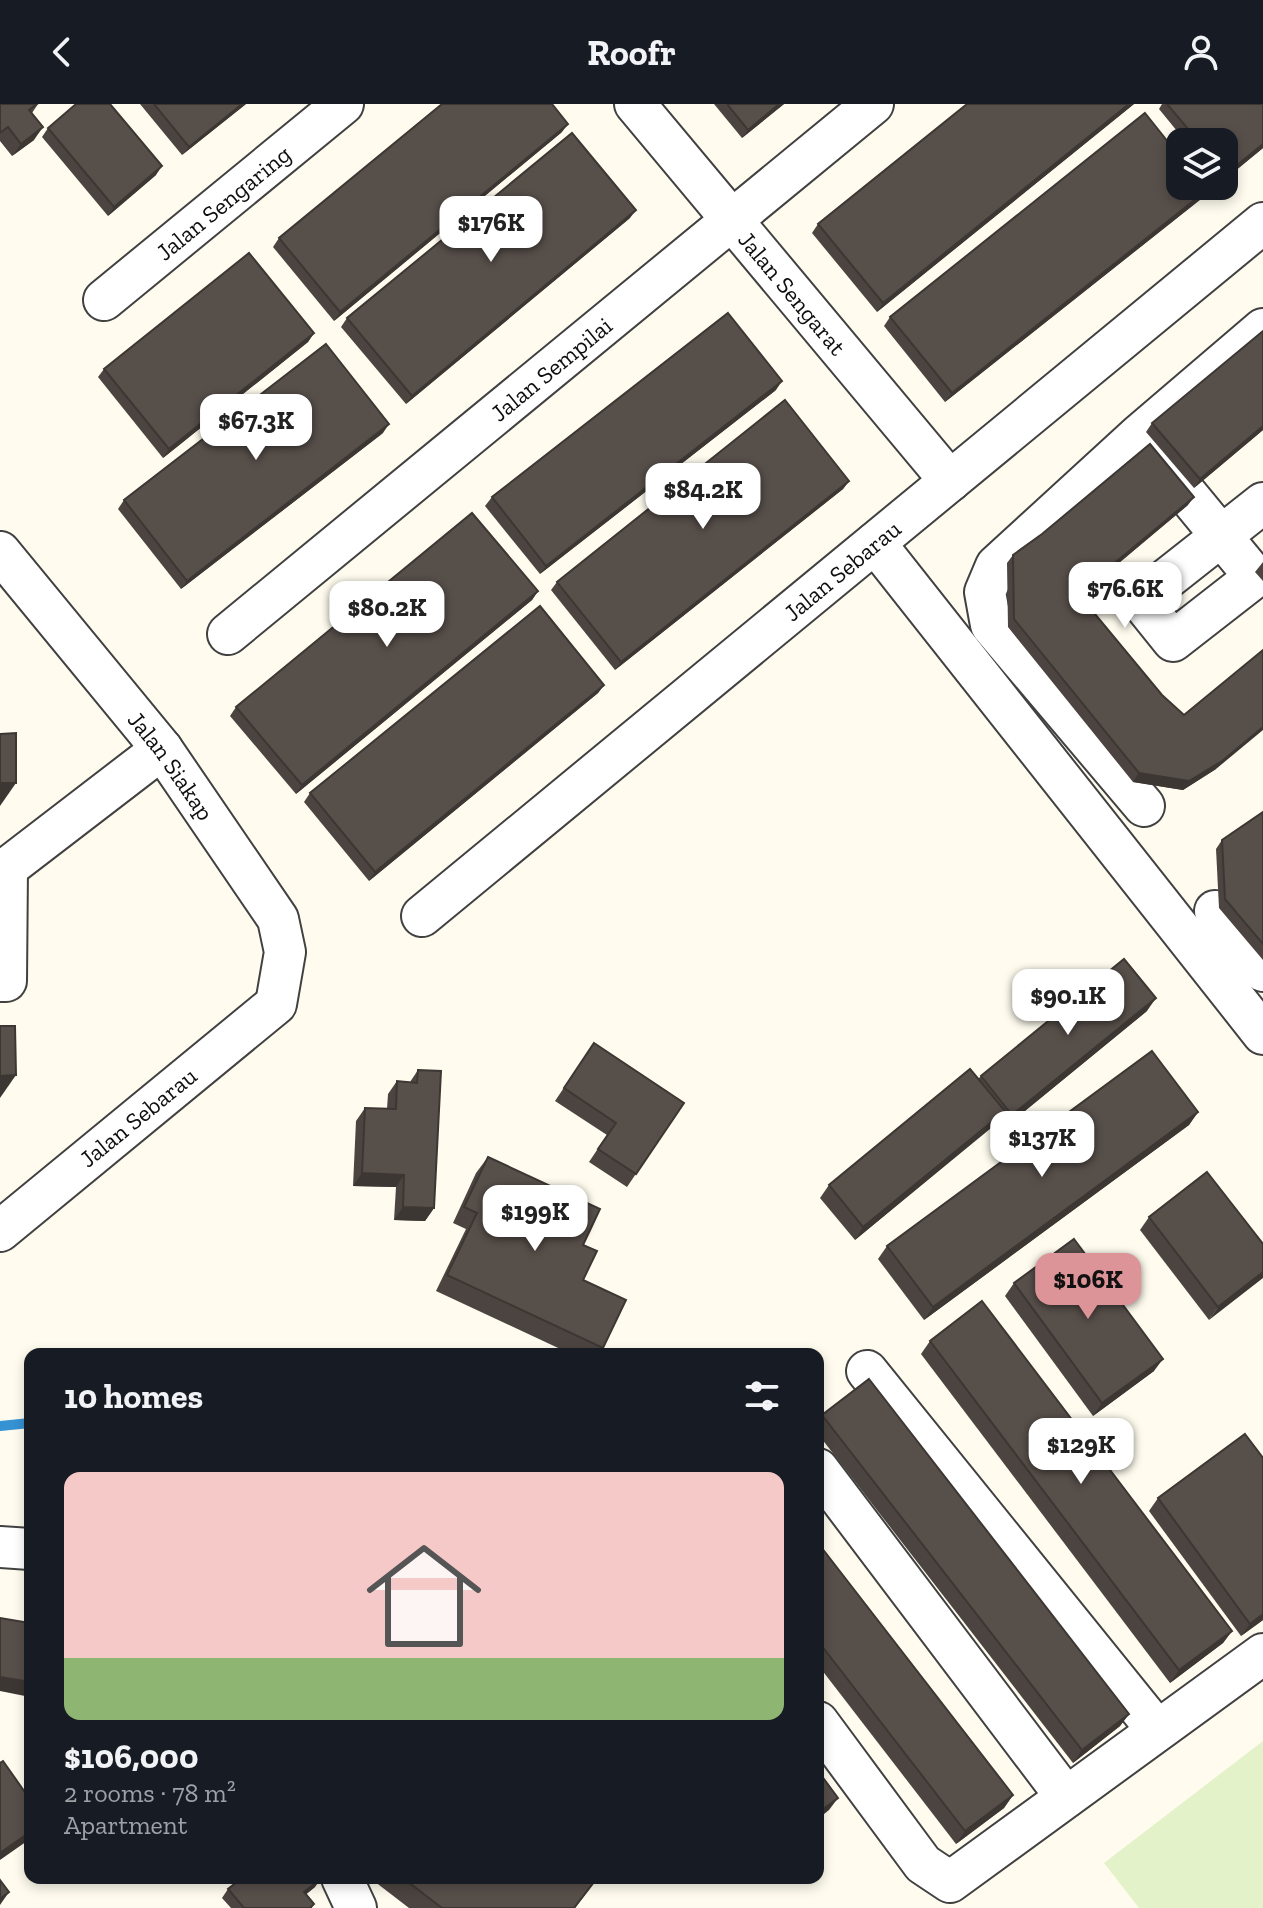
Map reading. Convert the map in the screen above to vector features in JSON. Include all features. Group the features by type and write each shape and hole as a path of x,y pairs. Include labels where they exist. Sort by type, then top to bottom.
{"street":[{"name":"Jalan Sengaring","path":"104,300 343,104"},
{"name":"Jalan Sengarat","path":"635,104 950,481"},
{"name":"Jalan Sempilai","path":"228,634 873,104"},
{"name":"Jalan Sebarau","path":"422,916 1263,223"},
{"path":"1144,806 991,625 985,592 996,566 1139,435 1263,329"},
{"path":"1139,435 1222,535 1263,503"},
{"path":"875,543 1263,1034"},
{"name":"Jalan Siakap","path":"0,552 162,749 278,919 285,952 276,1004"},
{"path":"0,981 6,981 3,868 162,749"},
{"path":"1215,911 1263,971"},
{"name":"Jalan Sebarau","path":"0,1231 276,1004"},
{"path":"867,1371 1157,1730"},
{"path":"824,1477 1066,1797"},
{"path":"0,1547 24,1549"},
{"path":"824,1730 923,1864 950,1882 1263,1654"},
{"path":"345,1884 356,1908"}],"green space":[{"path":"1263,1741 1263,1908 1139,1908 1104,1863"}],"building":[{"path":"0,104 37,104 29,110 43,127 21,144 8,127 0,133"},
{"path":"76,104 110,104 162,166 114,207 48,128"},
{"path":"154,104 242,104 189,147"},
{"path":"442,104 552,104 568,124 340,312 279,238"},
{"path":"727,104 779,104 748,130"},
{"path":"967,104 1129,104 883,303 818,224"},
{"path":"1167,104 1263,104 1263,144 1238,164 1238,128 1187,128"},
{"path":"1145,113 1166,139 1166,200 1194,200 952,393 890,317"},
{"path":"572,133 636,210 412,396 347,318"},
{"path":"249,253 314,333 169,449 104,369"},
{"path":"728,313 782,381 546,566 492,497"},
{"path":"1263,331 1263,426 1200,479 1152,423"},
{"path":"326,344 389,424 187,581 124,500"},
{"path":"785,400 849,481 621,662 557,582"},
{"path":"1150,444 1194,497 1087,586 1080,596 1162,695 1184,715 1263,650 1263,727 1222,761 1189,781 1139,773 1014,619 1013,555"},
{"path":"472,513 538,591 302,785 236,707"},
{"path":"540,606 604,685 375,872 310,793"},
{"path":"16,733 16,783 0,783 0,734"},
{"path":"1263,812 1263,944 1225,899 1222,840"},
{"path":"1124,959 1156,998 1012,1115 981,1076"},
{"path":"0,1026 15,1026 16,1075 0,1076"},
{"path":"594,1043 684,1103 636,1174 598,1149 616,1123 564,1088"},
{"path":"1152,1051 1198,1112 933,1307 887,1246"},
{"path":"970,1069 1005,1111 863,1227 829,1185"},
{"path":"418,1070 441,1071 434,1208 403,1207 404,1175 362,1173 365,1108 396,1109 397,1081 417,1083"},
{"path":"488,1157 600,1209 583,1245 597,1251 583,1280 626,1300 603,1348 447,1275 477,1213 464,1207"},
{"path":"1207,1172 1263,1244 1263,1272 1218,1307 1149,1217"},
{"path":"1074,1239 1163,1359 1102,1403 1014,1283"},
{"path":"982,1301 1232,1631 1179,1670 930,1341"},
{"path":"869,1379 1129,1714 1082,1750 824,1418 824,1413"},
{"path":"1245,1434 1263,1458 1263,1614 1250,1624 1158,1498"},
{"path":"824,1551 1013,1795 965,1831 824,1649"},
{"path":"0,1618 24,1622 24,1681 0,1677"},
{"path":"3,1761 24,1791 24,1836 0,1853 0,1763"},
{"path":"824,1779 838,1798 824,1808"},
{"path":"0,1880 9,1892 0,1899"},
{"path":"234,1884 314,1884 304,1892 314,1904 310,1908 244,1908 228,1889"},
{"path":"411,1884 592,1884 574,1908 442,1908"}],"waterway":[{"path":"0,1426 24,1424"}]}
